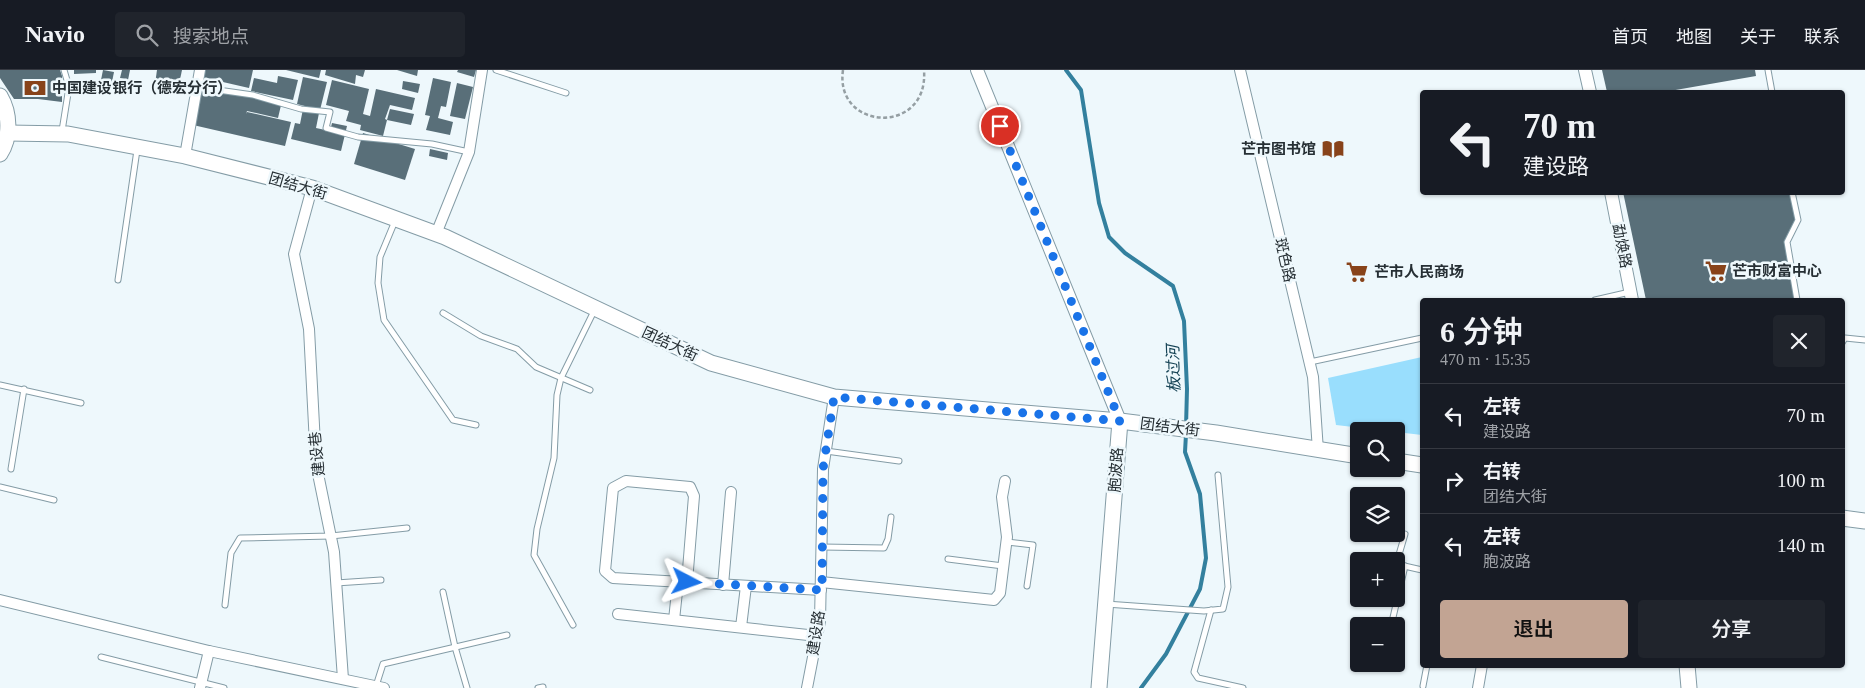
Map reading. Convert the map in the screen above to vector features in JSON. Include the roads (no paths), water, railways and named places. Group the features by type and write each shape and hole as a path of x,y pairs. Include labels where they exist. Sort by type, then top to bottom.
{"main road":[{"path":"0,96 8,115 8,134 0,154"},
{"name":"团结大街","path":"8,134 61,134 137,147 184,156 312,188 436,234 711,363 834,397 1120,421 1216,433 1350,455"},
{"name":"胞波路","path":"1099,688 1120,421"},
{"path":"1405,462 1420,465"},
{"path":"1845,518 1865,521"},
{"path":"1687,668 1689,688"}],"street":[{"path":"184,156 200,70"},
{"path":"436,234 469,152 482,70"},
{"name":"胞波路","path":"977,70 1120,421"},
{"name":"斑色路","path":"1240,70 1310,362 1313,377 1318,451"},
{"path":"1585,70 1590,90"},
{"name":"建设巷","path":"312,188 294,254 309,328 316,464 331,536 343,679"},
{"name":"勐焕路","path":"1612,195 1632,296"},
{"name":"建设路","path":"807,688 820,621 823,469 834,397"},
{"path":"674,620 682,582 694,496 690,487 626,481 614,488 605,571 613,578 682,582 723,585 746,586 822,586 994,600 1000,594 1007,542 1002,497 1005,481"},
{"path":"723,585 731,492"},
{"path":"741,627 746,586"},
{"path":"0,600 209,651 380,687"},
{"path":"618,614 817,636"},
{"path":"200,685 209,651"},
{"path":"1478,688 1481,668"}],"lane":[{"path":"61,134 69,87 64,70"},
{"path":"496,70 566,93"},
{"path":"1768,70 1772,90"},
{"path":"196,86 253,96 301,110 330,112 326,128 358,137 432,144 469,152"},
{"path":"118,280 137,147"},
{"path":"1793,195 1798,220 1787,242 1797,298"},
{"path":"396,219 380,258 378,283 384,320 453,420 476,425"},
{"path":"1614,298 1632,296"},
{"path":"573,625 534,555 537,529 554,458 557,395 561,378 595,308"},
{"path":"443,313 481,336 517,349 536,367 590,390"},
{"path":"1310,362 1420,338"},
{"path":"1845,338 1865,340"},
{"path":"0,385 81,402"},
{"path":"10,469 24,389"},
{"path":"826,450 899,461"},
{"path":"1106,604 1204,611 1223,609 1228,587 1218,475"},
{"path":"0,487 54,500"},
{"path":"822,547 884,548 888,539 891,517"},
{"path":"225,605 231,553 240,538 331,536 407,528"},
{"path":"1007,542 1033,545 1027,586"},
{"path":"948,559 1003,566"},
{"path":"1405,566 1420,570"},
{"path":"336,584 381,580"},
{"path":"443,592 455,647 467,688"},
{"path":"1211,610 1194,672 1198,678 1243,688"},
{"path":"380,687 383,664 507,635"},
{"path":"101,657 200,685 224,688"},
{"path":"1423,686 1426,668"}],"waterway":[{"name":"板过河","path":"1066,70 1081,90 1099,203 1109,237 1125,253 1173,286 1184,321 1187,389 1186,427"},
{"name":"板过河","path":"1141,688 1166,654 1200,589 1206,558 1200,494 1185,452 1186,434"}],"place":[{"name":"中国建设银行（德宏分行）","path":"35,88"},
{"name":"芒市图书馆","path":"1333,149"},
{"name":"芒市财富中心","path":"1716,271"},
{"name":"芒市人民商场","path":"1357,272"}]}
